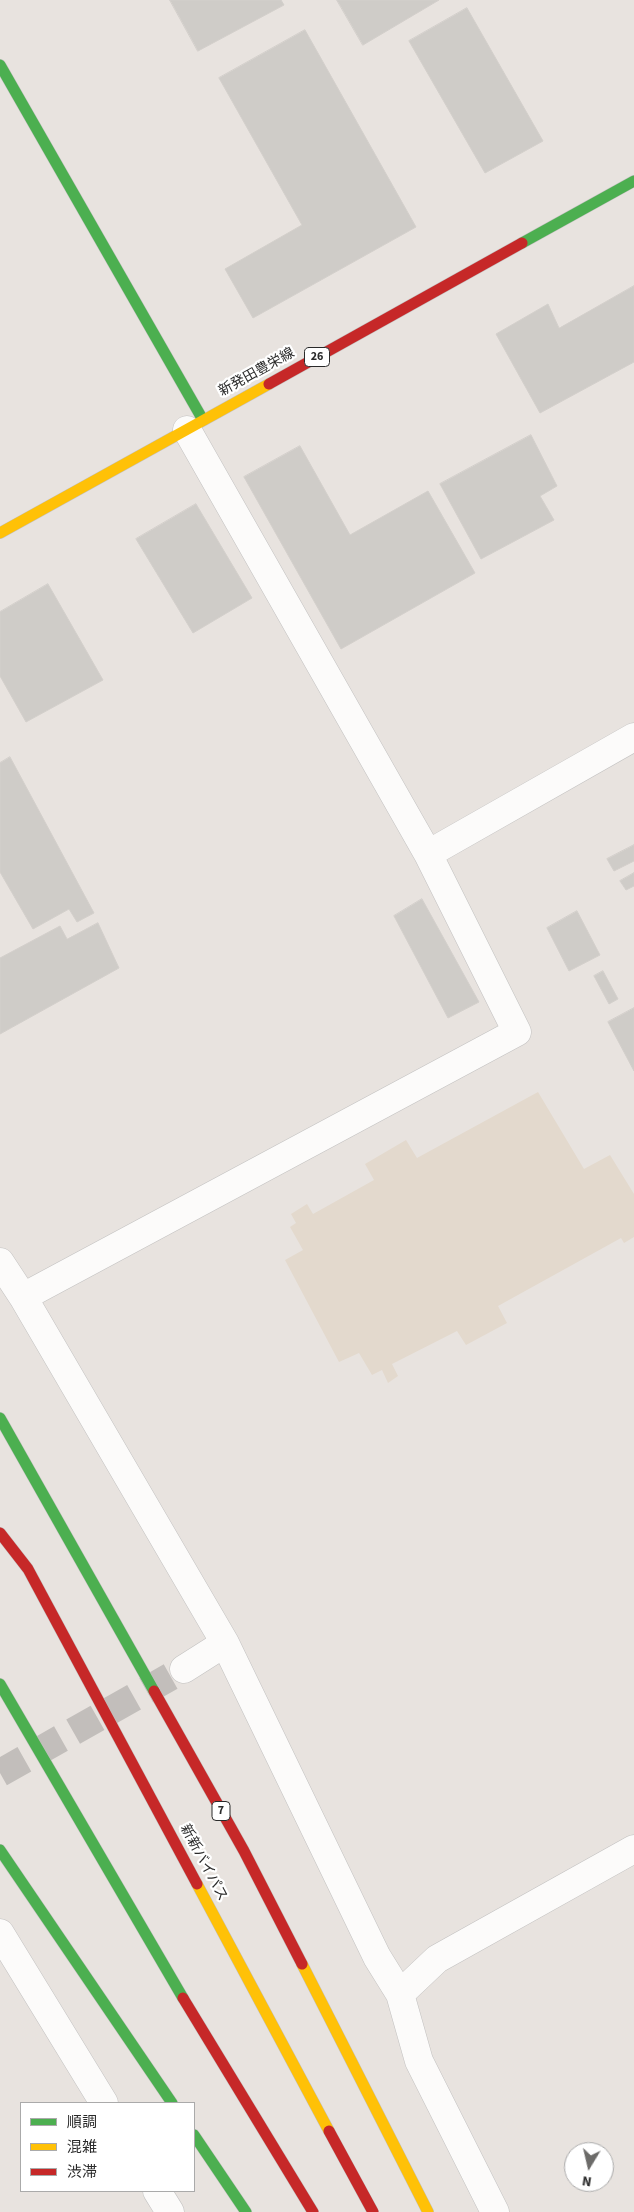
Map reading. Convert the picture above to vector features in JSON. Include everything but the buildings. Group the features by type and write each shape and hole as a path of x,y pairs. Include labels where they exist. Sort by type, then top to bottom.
{"main road":[{"path":"0,66 195,425"},
{"name":"新発田豊栄線","path":"0,533 634,181"},
{"name":"7","path":"0,1418 244,1851 428,2212"},
{"name":"新新バイパス","path":"0,1533 28,1569 373,2212"},
{"path":"0,1684 201,2028 313,2212"},
{"path":"0,1850 171,2102"},
{"path":"195,2136 246,2212"}],"street":[{"path":"23,1297 517,1032 428,854 195,425"},
{"path":"428,854 634,737"},
{"path":"0,1262 23,1297 224,1643 377,1957 400,1994 418,2061 495,2212"},
{"path":"184,1669 224,1643"},
{"path":"400,1994 437,1959 634,1849"},
{"path":"0,1933 103,2102"},
{"path":"158,2192 170,2212"}],"shaded area":[{"path":"538,1092 584,1169 610,1155 634,1194 634,1237 624,1243 621,1238 498,1306 507,1323 466,1345 457,1331 392,1364 398,1376 388,1383 382,1370 372,1375 359,1353 339,1362 285,1260 303,1250 290,1227 296,1223 291,1214 307,1204 313,1214 374,1180 365,1164 406,1140 417,1158"}],"tunnel":[{"path":"0,1773 184,1669"}],"traffic: fast":[{"path":"0,65 203,420"},
{"path":"522,243 634,181"},
{"path":"0,1418 154,1691"},
{"path":"0,1684 183,1998"},
{"path":"0,1850 171,2102"},
{"path":"195,2136 246,2212"}],"traffic: slow":[{"path":"0,533 269,384"},
{"path":"197,1884 329,2131"},
{"path":"302,1964 428,2212"}],"traffic: jam":[{"path":"269,384 522,243"},
{"path":"0,1533 28,1569 197,1884"},
{"path":"154,1691 244,1851 302,1964"},
{"path":"183,1998 313,2212"},
{"path":"329,2131 373,2212"}]}
